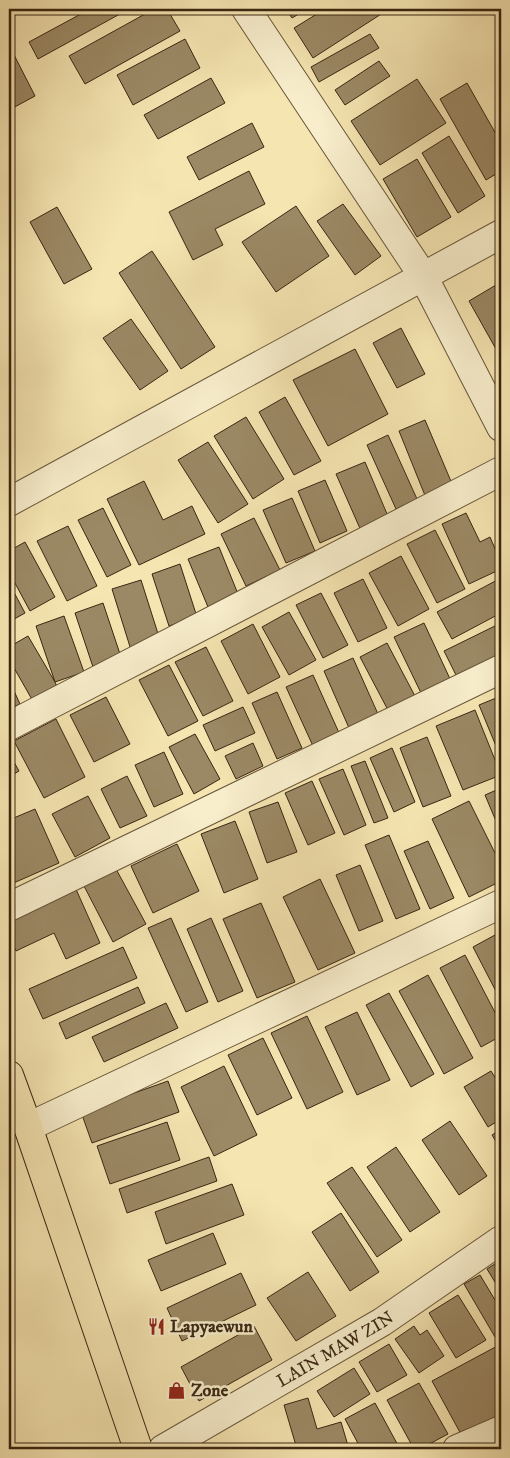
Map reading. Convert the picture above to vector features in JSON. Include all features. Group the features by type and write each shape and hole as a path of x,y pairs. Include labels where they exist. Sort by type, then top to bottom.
{"main road":[{"path":"9,1076 138,1449"}],"street":[{"path":"246,9 423,276 501,427"},
{"path":"9,502 501,234"},
{"path":"9,726 501,471"},
{"path":"9,907 501,669"},
{"path":"28,1127 501,904"},
{"name":"LAIN MAW ZIN","path":"163,1449 382,1322 501,1240"},
{"path":"457,1449 501,1430"}],"building":[{"path":"90,9 129,9 38,59 29,42"},
{"path":"154,9 167,9 180,31 85,84 69,56"},
{"path":"286,9 307,9 292,18"},
{"path":"325,9 389,9 313,58 294,28"},
{"path":"370,34 379,48 319,82 311,67"},
{"path":"185,39 200,68 133,105 117,75"},
{"path":"9,45 35,96 9,110"},
{"path":"379,61 390,76 345,105 335,90"},
{"path":"211,78 225,103 158,139 144,115"},
{"path":"417,79 446,123 380,165 351,121"},
{"path":"467,83 501,143 501,171 486,180 440,99"},
{"path":"252,123 264,147 199,180 187,157"},
{"path":"449,136 485,196 458,213 422,153"},
{"path":"417,159 451,217 417,237 383,179"},
{"path":"249,171 265,204 215,229 223,245 193,260 169,212"},
{"path":"343,204 381,256 355,275 317,221"},
{"path":"296,206 329,256 276,292 242,242"},
{"path":"57,207 92,269 64,284 30,222"},
{"path":"152,251 215,347 181,369 119,273"},
{"path":"501,282 501,358 469,301"},
{"path":"131,319 168,371 140,390 103,338"},
{"path":"401,328 425,374 397,388 373,343"},
{"path":"355,349 388,414 328,446 293,380"},
{"path":"285,397 321,461 294,475 259,412"},
{"path":"246,417 284,479 253,499 214,436"},
{"path":"425,420 453,486 426,498 399,431"},
{"path":"388,435 417,499 396,509 367,445"},
{"path":"208,442 248,504 218,523 178,460"},
{"path":"365,462 390,521 362,533 336,474"},
{"path":"325,480 347,531 320,543 298,491"},
{"path":"144,481 163,520 192,506 205,534 139,565 107,499"},
{"path":"292,498 315,551 286,563 263,510"},
{"path":"103,508 131,565 107,577 78,520"},
{"path":"466,513 480,542 490,537 501,563 501,569 469,584 442,524"},
{"path":"254,518 280,570 246,586 221,534"},
{"path":"68,526 97,586 67,601 37,541"},
{"path":"435,530 465,589 437,603 407,544"},
{"path":"25,542 55,597 30,611 9,572 9,551"},
{"path":"219,547 238,594 208,607 188,559"},
{"path":"401,556 429,609 398,626 369,573"},
{"path":"180,564 197,617 169,626 152,574"},
{"path":"501,578 501,613 452,639 437,612"},
{"path":"363,579 387,628 358,642 334,593"},
{"path":"141,580 160,640 131,650 112,589"},
{"path":"9,583 25,613 9,622"},
{"path":"321,593 348,645 323,658 296,605"},
{"path":"103,603 121,657 93,667 75,613"},
{"path":"289,612 316,660 289,675 262,627"},
{"path":"64,616 84,672 55,682 36,626"},
{"path":"424,623 451,681 422,695 394,637"},
{"path":"501,623 501,656 457,677 444,651"},
{"path":"253,624 280,677 248,694 221,641"},
{"path":"28,636 58,689 34,703 9,659 9,647"},
{"path":"387,643 416,698 389,712 360,657"},
{"path":"206,647 233,701 203,716 175,662"},
{"path":"353,658 378,714 349,728 324,671"},
{"path":"169,665 198,721 168,736 139,680"},
{"path":"313,675 340,735 313,746 286,687"},
{"path":"9,680 20,704 9,709"},
{"path":"277,692 302,748 277,759 252,703"},
{"path":"501,696 501,758 479,705"},
{"path":"106,697 130,744 94,762 70,715"},
{"path":"243,707 255,733 215,751 203,725"},
{"path":"475,710 501,775 463,790 436,726"},
{"path":"56,719 85,777 44,798 14,741"},
{"path":"195,734 220,779 194,794 169,747"},
{"path":"427,737 451,796 423,807 400,748"},
{"path":"253,743 263,766 236,779 225,756"},
{"path":"392,748 415,802 394,812 370,758"},
{"path":"164,752 183,794 154,807 135,765"},
{"path":"9,753 19,771 9,777"},
{"path":"365,761 388,818 374,823 351,766"},
{"path":"343,769 366,825 344,835 319,779"},
{"path":"127,776 147,816 120,828 101,789"},
{"path":"312,781 335,833 308,845 285,793"},
{"path":"501,788 501,833 485,795"},
{"path":"88,796 110,838 75,857 52,814"},
{"path":"469,801 501,865 501,881 469,897 432,819"},
{"path":"278,802 297,852 267,863 249,812"},
{"path":"35,809 59,863 9,885 9,820"},
{"path":"235,821 258,879 224,893 201,834"},
{"path":"389,835 420,909 396,919 365,845"},
{"path":"428,841 454,898 430,909 404,851"},
{"path":"177,844 199,891 153,913 131,866"},
{"path":"360,865 383,921 359,931 336,875"},
{"path":"116,869 146,924 113,942 84,886"},
{"path":"320,879 355,953 318,970 283,897"},
{"path":"75,887 100,943 66,959 54,933 16,951 9,936 9,918"},
{"path":"261,903 295,982 257,998 223,919"},
{"path":"171,918 208,1002 186,1012 148,928"},
{"path":"211,918 243,991 218,1002 187,929"},
{"path":"495,935 501,946 501,1001 473,947"},
{"path":"123,947 137,978 43,1019 29,989"},
{"path":"465,955 501,1024 501,1036 481,1047 440,968"},
{"path":"428,975 473,1058 444,1074 399,991"},
{"path":"138,987 145,1003 66,1039 59,1023"},
{"path":"389,993 434,1074 411,1087 366,1005"},
{"path":"166,1003 178,1028 104,1062 92,1037"},
{"path":"357,1012 390,1080 357,1095 325,1027"},
{"path":"307,1016 343,1092 307,1109 271,1033"},
{"path":"263,1038 292,1098 257,1115 228,1055"},
{"path":"224,1066 257,1135 214,1156 181,1087"},
{"path":"491,1071 501,1087 501,1119 488,1127 464,1087"},
{"path":"168,1081 179,1112 92,1143 81,1112"},
{"path":"450,1121 487,1176 459,1195 422,1140"},
{"path":"167,1122 180,1160 110,1184 97,1146"},
{"path":"501,1129 501,1150 492,1135"},
{"path":"396,1147 440,1212 410,1232 367,1167"},
{"path":"209,1157 217,1181 127,1213 119,1189"},
{"path":"352,1167 402,1240 377,1257 327,1183"},
{"path":"232,1184 244,1215 166,1244 155,1212"},
{"path":"341,1213 379,1272 350,1291 312,1232"},
{"path":"213,1233 226,1264 161,1291 148,1260"},
{"path":"501,1260 501,1292 487,1269"},
{"path":"308,1272 336,1316 296,1341 267,1298"},
{"path":"241,1273 256,1305 182,1341 167,1308"},
{"path":"480,1275 501,1310 501,1333 495,1337 464,1284"},
{"path":"458,1295 486,1340 456,1358 429,1313"},
{"path":"254,1326 272,1360 199,1401 181,1367"},
{"path":"414,1326 420,1335 427,1330 444,1356 419,1373 395,1339"},
{"path":"389,1344 407,1375 377,1392 359,1362"},
{"path":"501,1344 501,1414 462,1436 432,1381"},
{"path":"354,1368 370,1394 334,1417 317,1391"},
{"path":"419,1383 448,1434 420,1449 414,1449 387,1400"},
{"path":"308,1398 317,1429 341,1422 349,1449 297,1449 284,1405"},
{"path":"375,1403 400,1449 361,1449 345,1419"},
{"path":"9,1426 16,1449 9,1449"}],"place":[{"name":"Lapyaewun","path":"156,1326"},
{"name":"Zone","path":"177,1390"}]}
